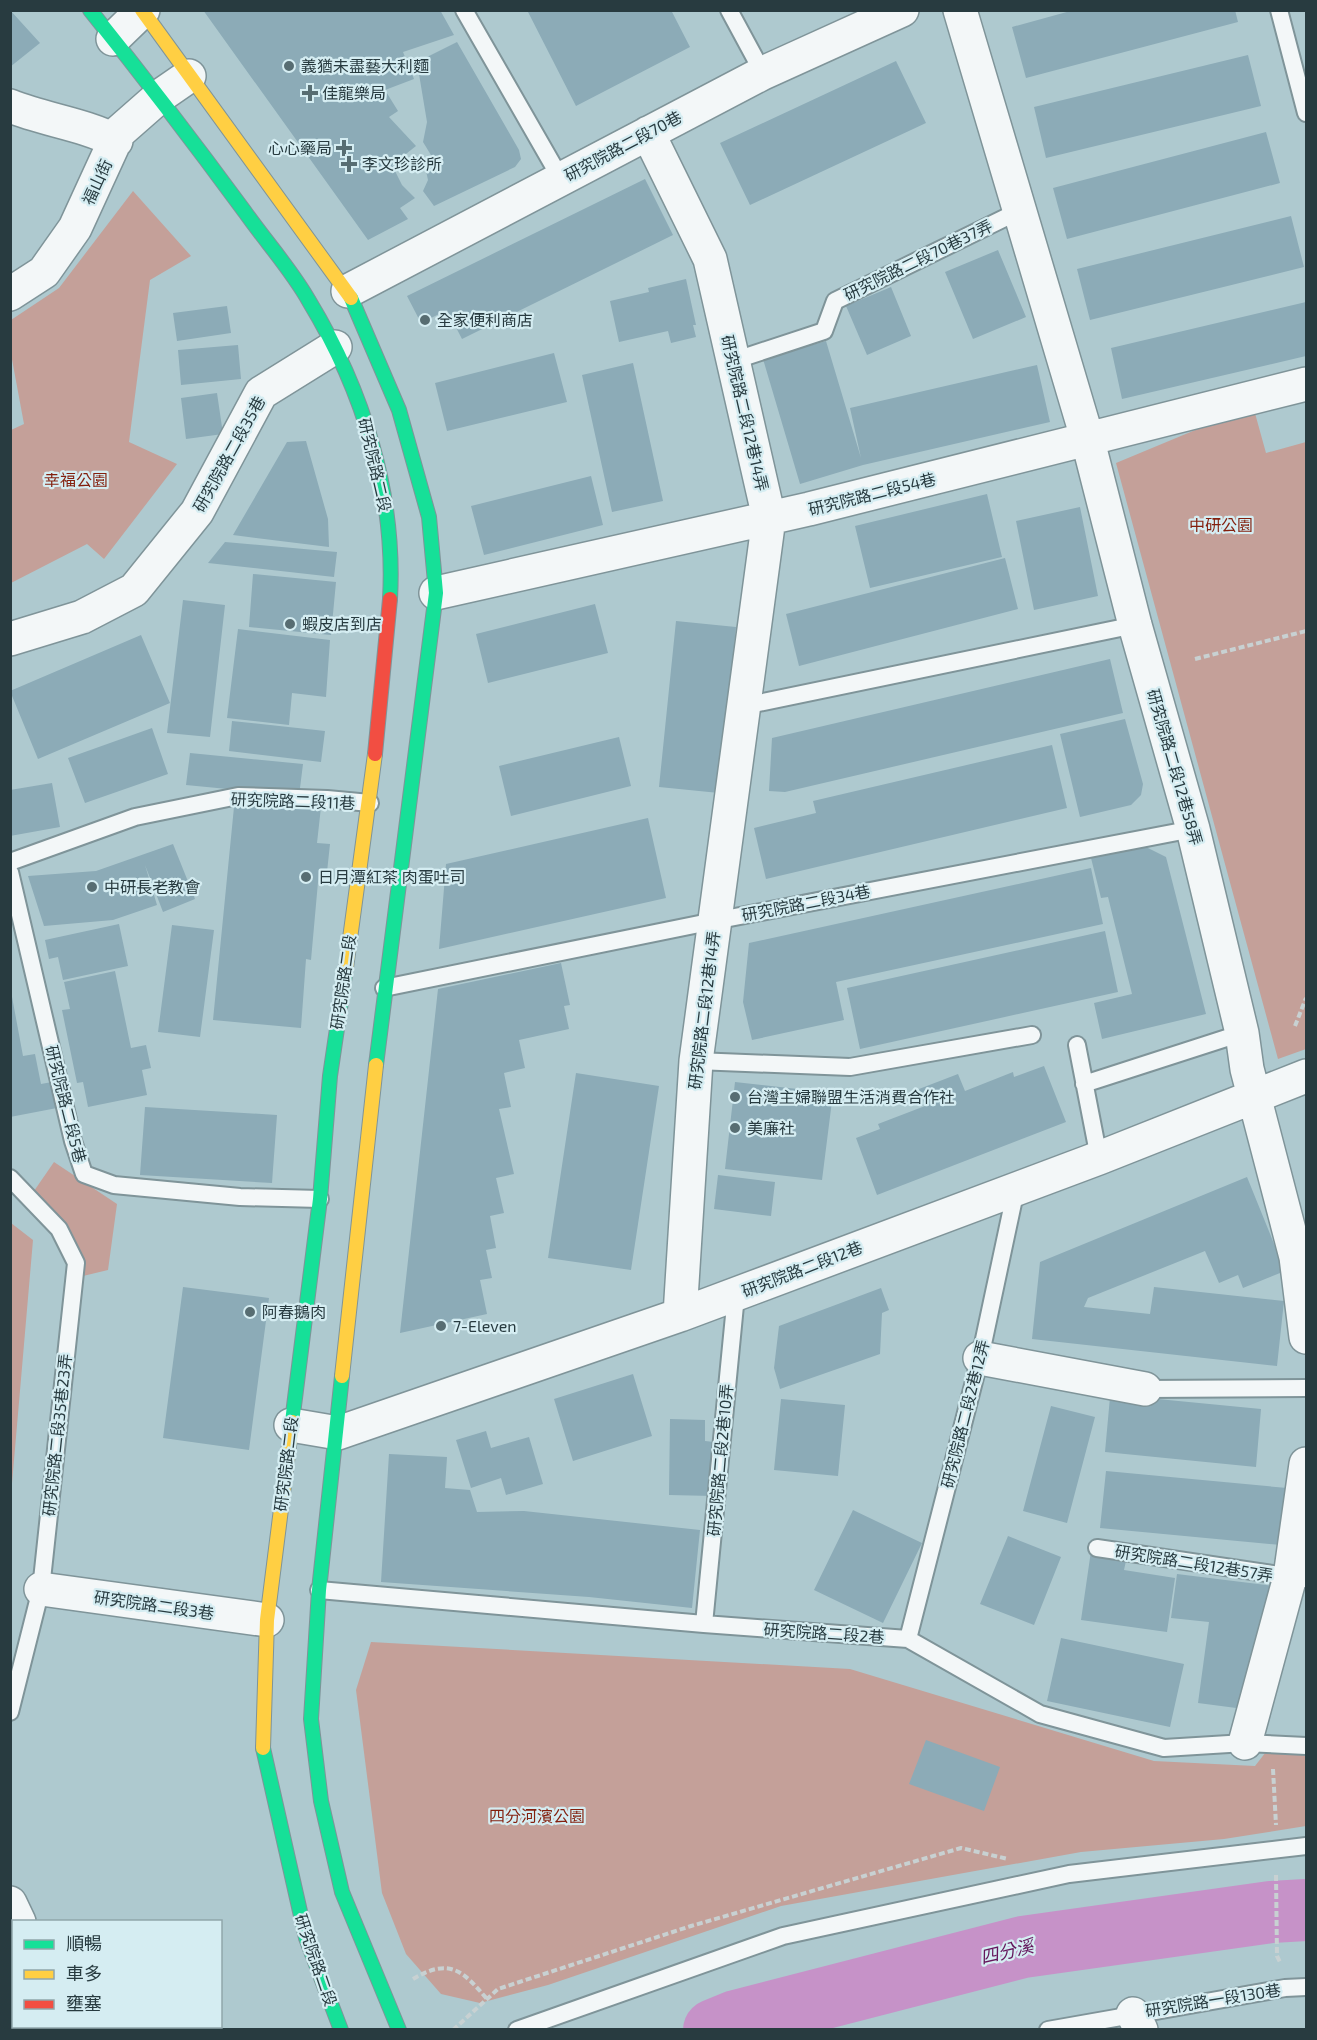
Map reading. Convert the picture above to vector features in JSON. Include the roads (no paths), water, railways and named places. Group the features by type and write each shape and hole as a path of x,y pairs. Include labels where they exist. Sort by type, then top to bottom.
{"main road":[{"name":"研究院路二段","path":"90,10 160,96 308,299 335,347 366,418 388,510 391,600 370,804 330,1076 320,1199 267,1620 261,1739 276,1815 306,1938 341,2030"},
{"path":"142,11 348,291 399,410 429,517 436,593 384,988 338,1433 319,1590 310,1719 321,1801 342,1892 399,2030"}],"street":[{"name":"研究院路二段70巷","path":"348,291 763,73 902,10"},
{"path":"960,10 1088,441"},
{"path":"113,39 142,11"},
{"name":"福山街","path":"10,294 44,272 75,228 119,132 160,96 189,76"},
{"path":"10,106 39,117 94,130 116,141"},
{"name":"研究院路二段12巷14弄","path":"648,133 710,259 770,518 696,1061 680,1315"},
{"name":"研究院路二段35巷","path":"10,639 82,618 134,590 197,512 261,393 335,347"},
{"name":"研究院路二段54巷","path":"436,593 770,518 1088,441 1306,384"},
{"name":"研究院路二段12巷58弄","path":"1088,441 1135,624 1193,829 1242,1033 1247,1069 1256,1095"},
{"name":"研究院路二段12巷","path":"291,1425 338,1433 736,1295 1099,1158 1306,1076"},
{"path":"1256,1095 1301,1256 1306,1337"},
{"path":"980,1358 1145,1389"},
{"name":"研究院路二段12巷57弄","path":"1258,1744 1298,1578 1306,1464"},
{"name":"研究院路二段3巷","path":"41,1589 267,1620"},
{"path":"10,1903 18,1920"}],"lane":[{"path":"464,10 561,179"},
{"path":"729,10 763,73"},
{"path":"1279,10 1306,113"},
{"name":"研究院路二段70巷37弄","path":"733,361 824,332 834,301 1019,211"},
{"path":"744,706 1135,624"},
{"name":"研究院路二段11巷","path":"10,862 135,817 238,796 327,799 370,804"},
{"name":"研究院路二段34巷","path":"384,988 714,921 1193,829"},
{"name":"研究院路二段5巷","path":"10,872 73,1141 84,1174 114,1185 240,1197 320,1199"},
{"path":"1084,1084 1242,1033"},
{"path":"696,1061 850,1067 1032,1035"},
{"path":"1077,1046 1099,1158"},
{"name":"研究院路二段35巷23弄","path":"10,1178 59,1229 76,1263 41,1589 10,1712"},
{"name":"研究院路二段2巷12弄","path":"908,1639 980,1358 1016,1188"},
{"name":"研究院路二段2巷10弄","path":"704,1624 736,1295"},
{"path":"1145,1389 1306,1388"},
{"name":"研究院路二段12巷57弄","path":"1097,1548 1298,1578"},
{"name":"研究院路二段2巷","path":"319,1590 704,1624 908,1639 1040,1714 1164,1748 1258,1744 1306,1746"},
{"path":"516,2030 783,1936 1069,1874 1306,1846"},
{"name":"研究院路一段130巷","path":"1048,2030 1137,2022 1285,1988 1306,1987"}],"waterway":[{"name":"四分溪","path":"714,2030 736,2021 1023,1947 1271,1912 1306,1910"}],"place":[{"name":"義猶未盡藝大利麵","path":"289,66"},
{"name":"佳龍樂局","path":"310,93"},
{"name":"心心藥局","path":"344,148"},
{"name":"李文珍診所","path":"349,164"},
{"name":"全家便利商店","path":"425,320"},
{"name":"蝦皮店到店","path":"290,624"},
{"name":"日月潭紅茶 肉蛋吐司","path":"306,877"},
{"name":"中研長老教會","path":"92,887"},
{"name":"台灣主婦聯盟生活消費合作社","path":"735,1097"},
{"name":"美廉社","path":"735,1128"},
{"name":"阿春鵝肉","path":"250,1312"},
{"name":"7-Eleven","path":"441,1326"}],"park label":[{"name":"幸福公園","path":"76,480"},
{"name":"中研公園","path":"1221,525"},
{"name":"四分河濱公園","path":"537,1816"}]}
